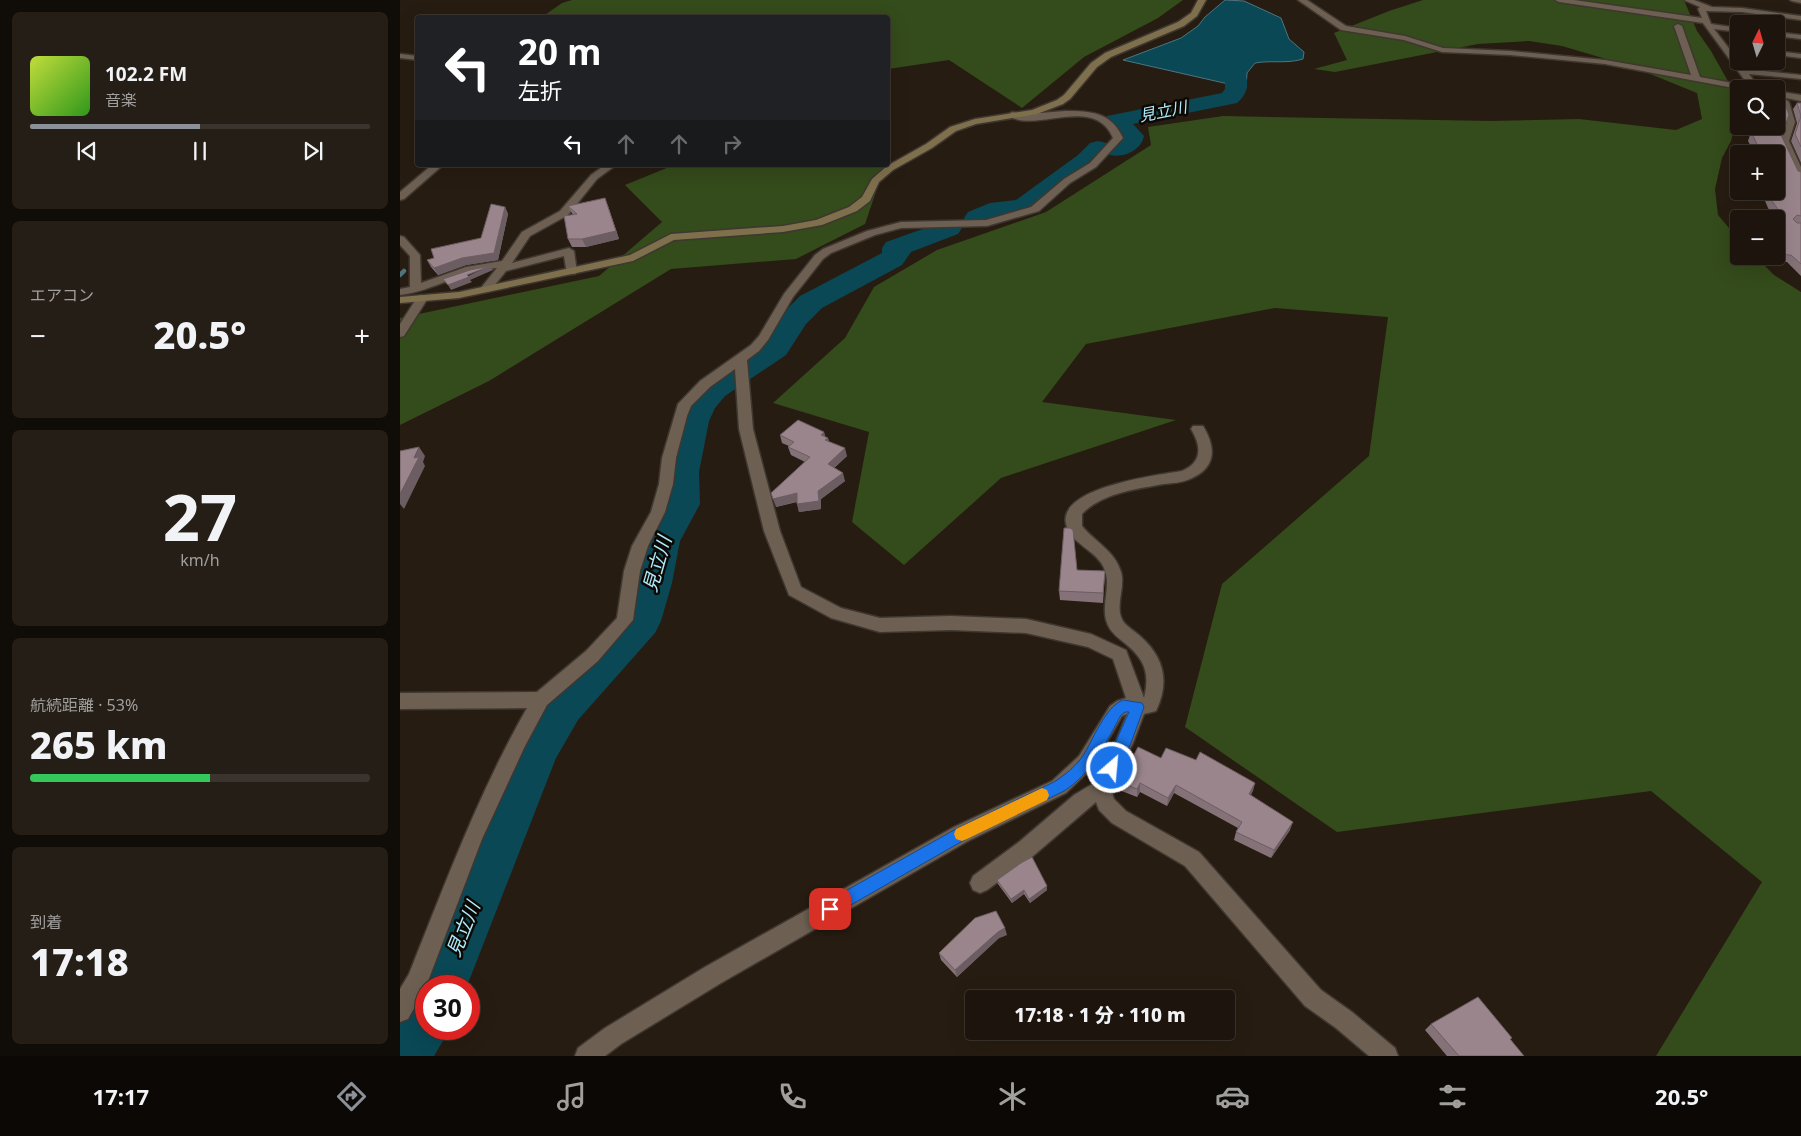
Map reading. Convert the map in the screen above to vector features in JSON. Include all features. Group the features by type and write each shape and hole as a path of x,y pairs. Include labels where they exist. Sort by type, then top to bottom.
{"street":[{"path":"400,292 459,295 633,258 671,237 709,233 783,230 818,223 853,209 866,200 875,181 890,168 929,146 943,135 975,122 1034,112 1060,102 1067,97 1094,64 1108,55 1181,24 1194,14 1202,0"},
{"path":"1302,0 1344,28 1396,36 1442,50 1579,59 1730,84"},
{"path":"1559,0 1707,22 1742,10 1801,18"},
{"path":"1610,0 1730,28"},
{"path":"1688,0 1707,22 1748,80"},
{"path":"1794,0 1801,1"},
{"path":"1735,1 1742,10"},
{"path":"1668,25 1682,27 1696,78"},
{"path":"1785,35 1801,37"},
{"path":"1724,48 1730,48"},
{"path":"1785,54 1801,56"},
{"path":"400,56 415,58"},
{"path":"1742,71 1801,77"},
{"path":"1785,95 1801,98"},
{"path":"1785,102 1800,108"},
{"path":"1785,110 1791,122 1784,141 1801,176"},
{"path":"400,1012 417,981 473,837 518,741 541,700 592,656 625,620 632,571 640,546 658,512 666,484 669,458 685,404 696,392 742,367 764,337 788,296 819,257 827,251 886,229 924,223 988,223 1035,209 1068,181 1082,174 1118,138 1116,132 1099,116 1044,114 1027,117 1012,115"},
{"path":"402,192 435,167"},
{"path":"486,289 526,234 564,213 594,177 608,167"},
{"path":"400,239 415,255 419,294 400,333"},
{"path":"400,300 419,294 455,272 473,267 503,266 569,251 571,272"},
{"path":"742,367 746,430 772,531 795,591 837,613 880,625 951,623 1026,626 1091,641 1120,655 1138,707 1124,743 1101,789 1081,800 1026,849 980,883"},
{"path":"586,1056 614,1036 730,965 961,834 1072,778 1086,762 1116,711 1123,706 1150,706 1156,687 1156,668 1147,652 1117,625 1112,614 1116,584 1113,570 1101,551 1079,533 1073,522 1073,516 1084,503 1108,491 1185,476 1195,472 1204,462 1206,453 1202,435 1198,429"},
{"path":"400,701 541,700"},
{"path":"1101,789 1106,804 1119,817 1192,859 1314,998 1387,1056"}],"green space":[{"path":"572,0 1183,0 1158,18 1084,57 1022,108 949,60 890,69 890,15 545,15 562,3"},
{"path":"1423,0 1684,0 1697,31 1729,83 1730,135 1733,135 1722,158 1715,189 1718,215 1730,229 1730,265 1764,265 1774,275 1801,292 1801,1056 1656,1056 1762,882 1651,791 1337,832 1185,727 1222,584 1369,456 1388,317 1275,308 1086,344 1042,402 1176,420 1001,478 904,565 852,522 869,432 773,403 845,338 874,287 937,250 1046,212 1151,145 1148,127 1223,116 1491,121 1579,119 1676,130 1702,119 1697,93 1633,67 1562,46 1529,41 1478,44 1335,72 1314,69 1347,60 1334,33 1389,11"},
{"path":"669,167 884,167 865,224 796,259 671,269 489,381 400,425 400,318 599,276 662,222 625,185"}],"water":[{"path":"1225,0 1244,1 1281,18 1289,39 1304,52 1303,59 1255,63 1247,73 1246,88 1123,60 1181,38 1198,26 1205,17"}],"building":[{"path":"1797,103 1801,103 1801,116"},
{"path":"1785,104 1789,115 1785,125"},
{"path":"1801,116 1801,147 1795,134"},
{"path":"1752,135 1781,135 1798,171 1801,172 1801,216 1797,215 1793,219 1797,223 1801,223 1801,264 1791,255 1785,253 1785,210 1778,210 1772,200 1785,200 1785,145 1758,145"},
{"path":"605,198 616,231 582,239 568,239 564,216 577,214 568,206"},
{"path":"491,204 505,207 494,253 462,258 434,268 427,260 434,258 431,249 481,238"},
{"path":"490,266 448,285 443,279 470,270"},
{"path":"798,420 824,432 821,435 828,438 825,440 845,448 828,464 843,473 818,491 819,501 797,504 797,493 773,499 771,493 810,457 788,447 794,442 780,435"},
{"path":"419,447 414,458 419,457 400,494 400,451"},
{"path":"1064,528 1073,530 1077,570 1105,571 1103,593 1059,591"},
{"path":"1138,747 1161,758 1166,748 1196,760 1200,752 1255,783 1249,794 1293,822 1274,850 1236,832 1242,822 1176,785 1168,798 1140,783 1137,789 1119,782"},
{"path":"1032,857 1047,886 1029,899 1024,890 1011,899 997,880"},
{"path":"996,911 1005,928 955,970 939,953 975,918"},
{"path":"1478,997 1512,1038 1510,1039 1524,1056 1459,1056 1431,1024"}],"waterway":[{"name":"見立川","path":"1118,150 1132,139 1132,136 1115,121 1229,98 1237,86 1236,76"},
{"name":"見立川","path":"977,218 999,209 1022,208 1087,160 1098,148"},
{"name":"見立川","path":"444,975 536,749 562,706 640,621 652,583 660,541 681,504 681,472 692,421 700,404 713,389 775,348 794,319 811,302 892,259 897,254 896,248 948,228"},
{"path":"400,275 404,271"},
{"name":"見立川","path":"400,1056 415,1034"}],"slow traffic":[{"path":"962,834 1042,795"}],"route":[{"path":"830,909 961,834 1072,778 1086,762 1116,711 1123,706 1138,707 1112,768"}]}
